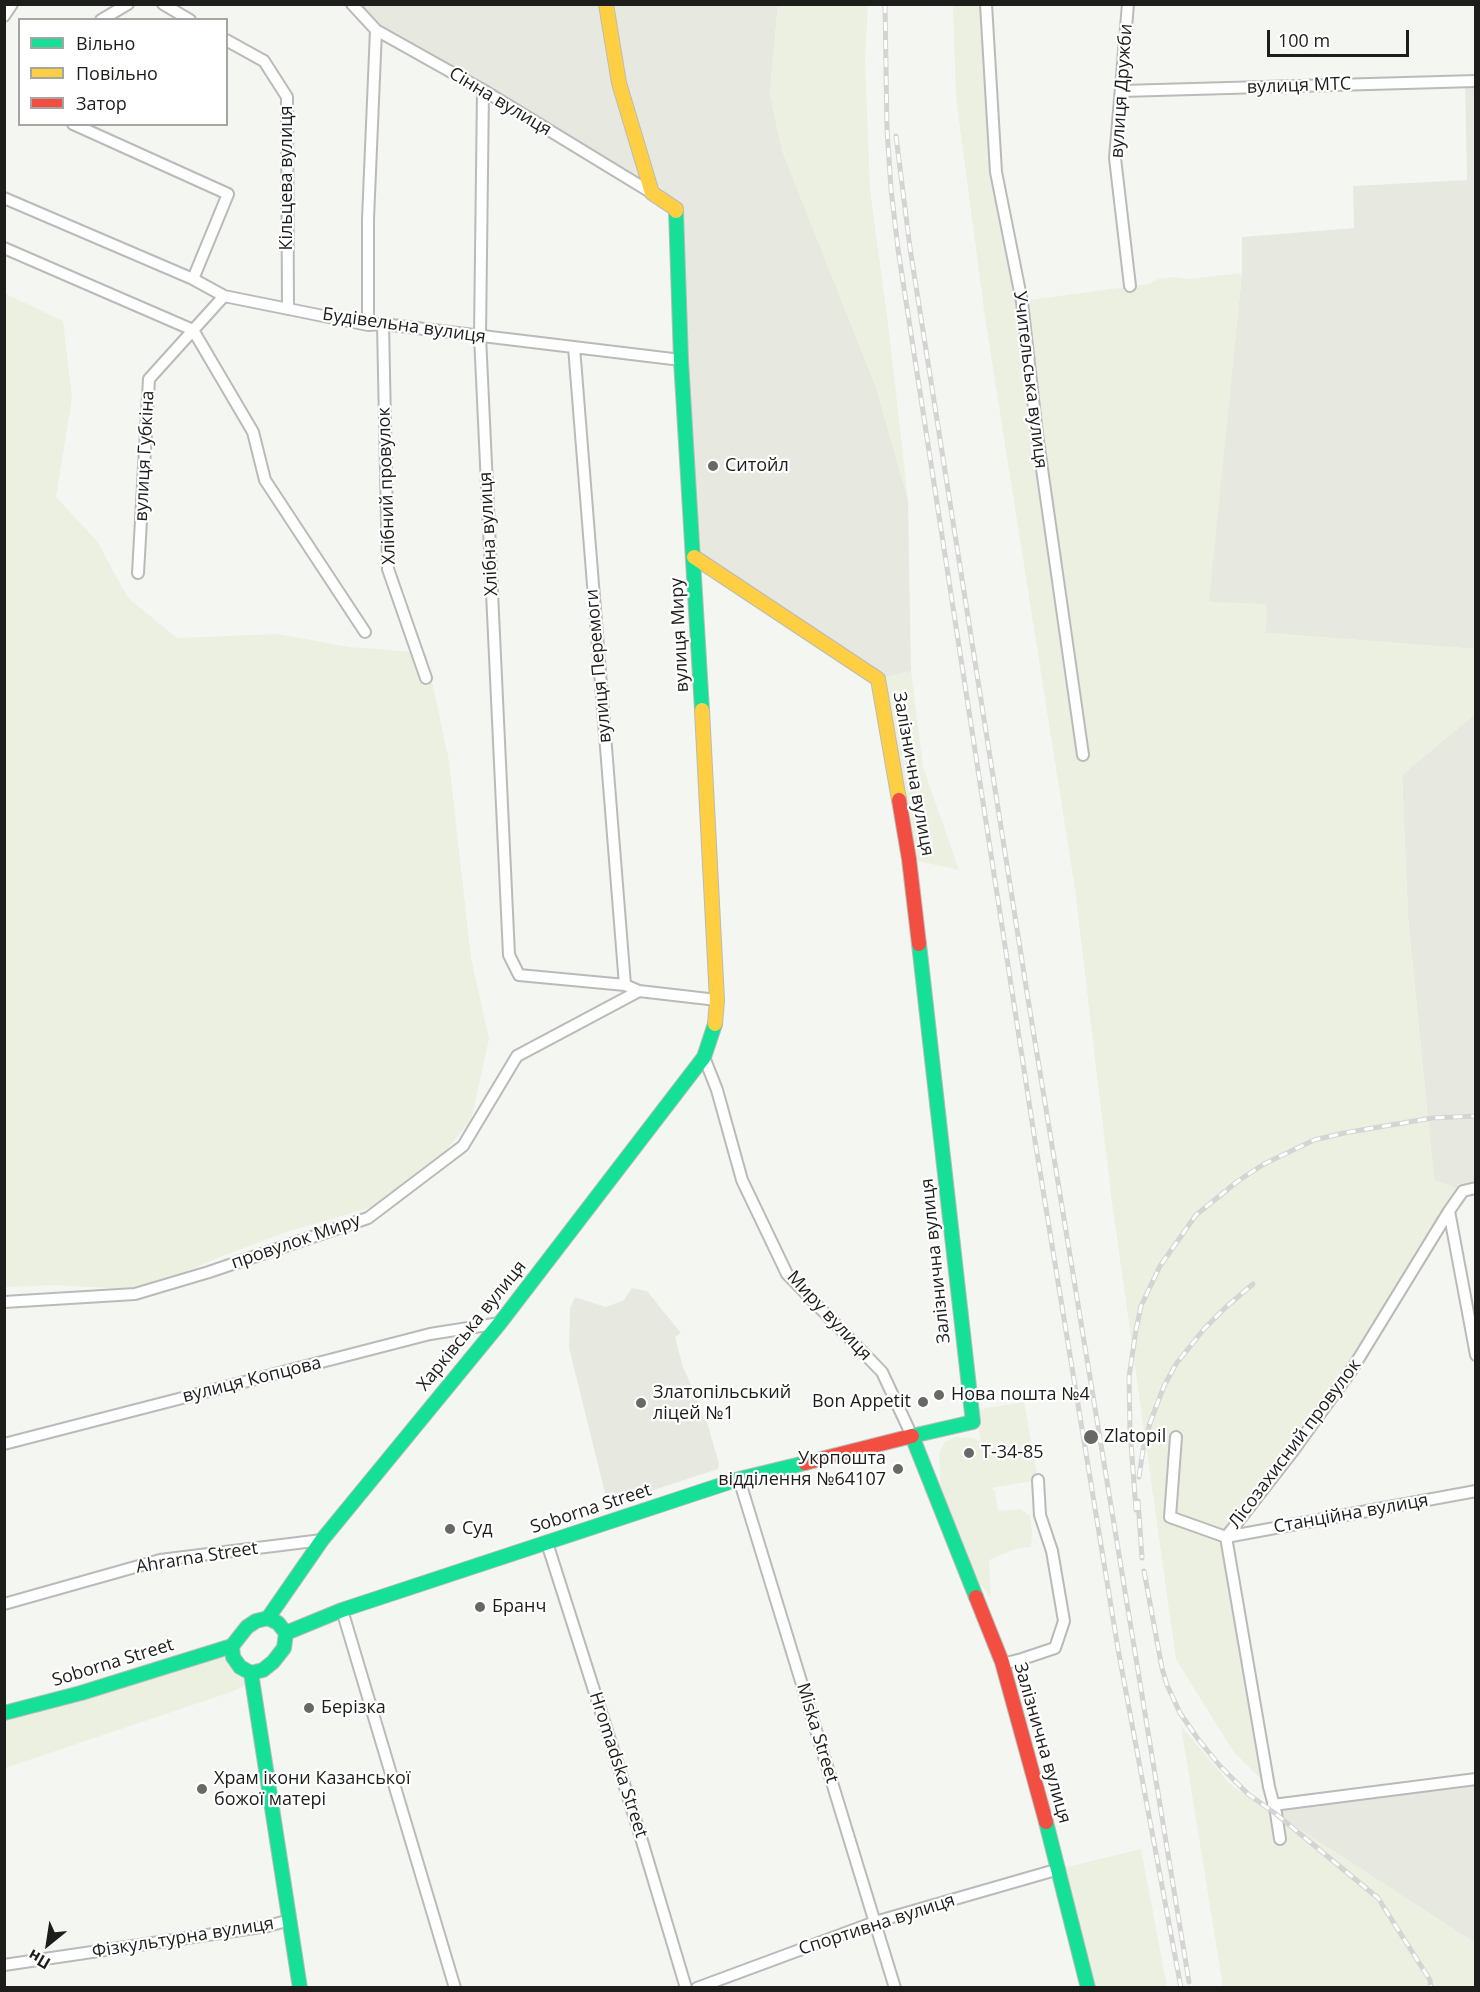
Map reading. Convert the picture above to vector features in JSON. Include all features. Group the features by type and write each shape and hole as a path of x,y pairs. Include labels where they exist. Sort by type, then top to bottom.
{"main road":[{"path":"606,4 620,83 652,193"},
{"name":"вулиця Миру","path":"652,193 676,209 681,360 694,557 717,1000 717,1020 704,1057"},
{"name":"Залізнична вулиця","path":"694,557 878,679 909,859 973,1422 912,1436 1002,1664 1059,1869 1088,1988"},
{"name":"Харківська вулиця","path":"268,1618 322,1540 500,1323 704,1057"},
{"name":"Soborna Street","path":"286,1633 342,1610 739,1479 912,1436"},
{"path":"268,1618 278,1623 286,1633 284,1648 263,1670 251,1673 240,1668 233,1657 232,1646 239,1635 256,1621 268,1618"},
{"name":"Soborna Street","path":"4,1713 81,1693 232,1646"},
{"path":"251,1673 300,1988"}],"street":[{"path":"4,16 12,4"},
{"path":"104,18 128,4"},
{"path":"163,4 186,18"},
{"name":"Сінна вулиця","path":"352,4 376,30 483,90 652,193"},
{"name":"Учительська вулиця","path":"986,4 996,172 1022,302 1037,434 1083,755"},
{"name":"вулиця Дружби","path":"1128,4 1115,158 1130,286"},
{"path":"368,325 368,219 376,30"},
{"name":"Кільцева вулиця","path":"228,41 264,61 287,97 288,309"},
{"name":"вулиця МТС","path":"1122,91 1476,81"},
{"name":"Хлібна вулиця","path":"483,90 480,336 509,955 519,975 625,985"},
{"path":"76,126 228,194 193,279"},
{"name":"Будівельна вулиця","path":"4,198 193,279 224,296 368,325 383,324 681,360"},
{"path":"4,248 193,330 253,432 265,480 365,632"},
{"name":"вулиця Губкіна","path":"138,573 149,379 224,296"},
{"name":"Хлібний провулок","path":"383,324 388,569 426,678"},
{"name":"вулиця Перемоги","path":"574,348 625,985"},
{"path":"625,985 639,991 717,1000"},
{"name":"провулок Миру","path":"4,1302 135,1294 209,1272 368,1218 463,1146 517,1056 639,991"},
{"name":"Миру вулиця","path":"704,1057 717,1090 742,1180 788,1274 882,1372 912,1436"},
{"name":"Лісозахисний провулок","path":"1280,1839 1226,1537 1351,1371 1463,1191 1476,1188"},
{"path":"1449,1211 1476,1355"},
{"name":"вулиця Копцова","path":"4,1444 430,1334 500,1323"},
{"path":"1176,1437 1170,1516 1226,1537"},
{"name":"Miska Street","path":"739,1479 895,1988"},
{"path":"1002,1664 1055,1648 1064,1621 1053,1551 1040,1515 1038,1480"},
{"name":"Станційна вулиця","path":"1226,1537 1476,1491"},
{"name":"Ahrarna Street","path":"4,1604 160,1560 322,1540"},
{"name":"Hromadska Street","path":"547,1543 636,1820 686,1988"},
{"path":"342,1610 455,1988"},
{"path":"1274,1805 1476,1779"},
{"name":"Спортивна вулиця","path":"697,1988 875,1922 1059,1869"},
{"name":"Фізкультурна вулиця","path":"4,1965 268,1926 290,1920"}],"shaded area":[{"path":"352,5 778,5 770,93 782,150 876,387 908,500 911,671 878,679 694,557 676,209 376,30"},
{"path":"778,5 868,5 865,59 870,190 908,500 876,387 782,150 770,93"},
{"path":"953,5 986,5 996,172 1022,301 1148,284 1159,279 1174,277 1188,279 1242,273 1209,602 1267,604 1266,633 1475,649 1475,714 1402,775 1408,919 1434,1180 1463,1191 1351,1371 1226,1537 1269,1787 1233,1751 1176,1659 1112,1202 1075,889 985,317 956,97"},
{"path":"1465,81 1475,81 1475,649 1266,633 1208,603 1242,273 1242,237 1354,228 1353,186 1467,180"},
{"path":"4,293 63,321 72,398 56,497 97,541 128,598 177,638 278,634 349,647 426,653 449,761 471,958 489,1039 471,1120 423,1178 372,1207 286,1232 217,1258 145,1290 55,1285 5,1287"},
{"path":"911,671 923,767 959,870 909,859 878,679"},
{"path":"1475,714 1476,1188 1463,1191 1434,1180 1408,919 1402,775"},
{"name":"Златопільський ліцей №1","path":"632,1288 647,1291 681,1333 675,1337 683,1367 692,1387 695,1388 719,1464 718,1469 608,1505 569,1348 570,1308 575,1297 606,1307 624,1300"},
{"path":"1024,1402 1038,1480 991,1488 995,1491 998,1511 1021,1509 1030,1516 1031,1547 1015,1549 989,1560 991,1598 979,1582 964,1551 941,1492 939,1453 945,1442 955,1437 981,1441 976,1410"},
{"path":"220,1653 240,1672 246,1685 5,1768 5,1713"},
{"path":"1181,1726 1231,1785 1475,1943 1475,1987 1223,1987"},
{"path":"1475,1779 1475,1943 1276,1814 1273,1805"},
{"path":"1141,1849 1167,1987 1088,1987 1059,1869"}],"railway":[{"path":"885,4 887,129 898,249 1035,1141 1118,1649 1181,1988"},
{"path":"896,136 910,248 1028,999 1189,1982"},
{"path":"1136,1510 1129,1377 1136,1330 1141,1306 1160,1266 1196,1215 1238,1181 1264,1164 1314,1140 1432,1118 1476,1116"},
{"path":"1139,1477 1150,1423 1164,1386 1176,1364 1204,1329 1253,1284"},
{"path":"1138,1501 1142,1558"},
{"path":"1144,1571 1162,1668 1180,1713 1220,1766 1248,1794 1276,1814 1378,1898 1430,1980 1431,1988"}],"traffic: fast":[{"path":"676,211 681,360 702,710"},
{"path":"919,944 973,1422 912,1436 976,1597"},
{"path":"268,1618 322,1540 500,1323 704,1057 715,1024"},
{"path":"286,1633 342,1610 739,1479 805,1463"},
{"path":"268,1618 278,1623 286,1633 284,1648 263,1670 251,1673 240,1667 233,1657 232,1646 247,1627 256,1621 268,1618"},
{"path":"4,1713 81,1693 232,1646"},
{"path":"251,1673 300,1988"},
{"path":"1046,1822 1088,1988"}],"traffic: slow":[{"path":"606,4 619,83 652,193 676,211"},
{"path":"694,557 878,679 899,800"},
{"path":"702,710 717,1000 715,1024"}],"traffic: jam":[{"path":"899,800 919,944"},
{"path":"805,1463 912,1436"},
{"path":"976,1597 1002,1662 1046,1822"}],"place":[{"name":"Ситойл","path":"713,466"},
{"name":"Нова пошта №4","path":"939,1395"},
{"name":"Bon Appetit","path":"923,1402"},
{"name":"Златопільський ліцей №1","path":"641,1403"},
{"name":"Zlatopil","path":"1091,1437"},
{"name":"Т-34-85","path":"969,1453"},
{"name":"Укрпошта відділення №64107","path":"898,1469"},
{"name":"Суд","path":"450,1529"},
{"name":"Бранч","path":"480,1607"},
{"name":"Берізка","path":"309,1708"},
{"name":"Храм ікони Казанської божої матері","path":"202,1789"}]}
